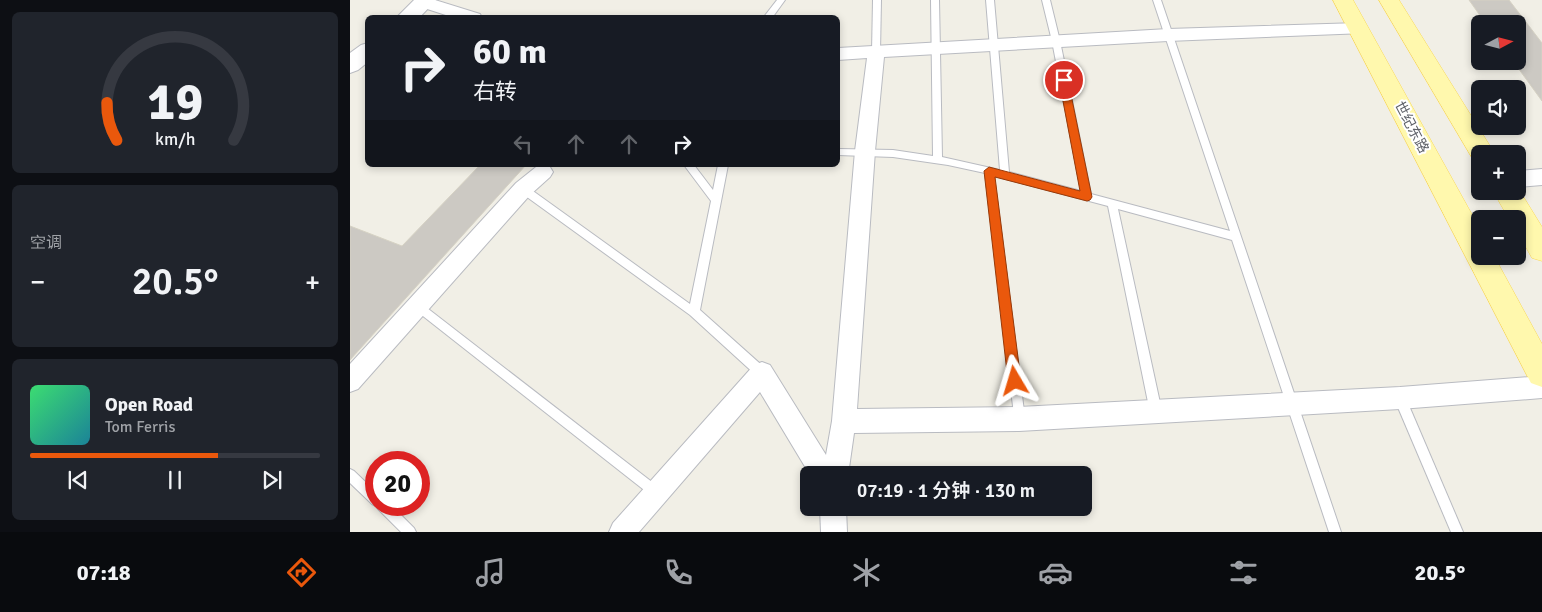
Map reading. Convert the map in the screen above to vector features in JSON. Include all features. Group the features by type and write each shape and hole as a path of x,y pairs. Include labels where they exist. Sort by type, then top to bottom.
{"main road":[{"name":"世纪东路","path":"1343,0 1471,239"},
{"path":"1389,0 1478,145"},
{"path":"1511,200 1542,250"},
{"name":"世纪东路","path":"1485,265 1542,373"}],"street":[{"path":"409,15 425,1 465,15"},
{"path":"840,54 1168,34 1359,29"},
{"path":"350,65 365,52"},
{"path":"836,466 844,421 865,151 876,52"},
{"path":"350,382 523,189 543,172"},
{"path":"1526,178 1542,177"},
{"path":"622,532 762,373 819,466"},
{"path":"844,421 1019,419 1400,398 1542,387"},
{"path":"833,516 834,532"}],"lane":[{"path":"769,15 781,0"},
{"path":"876,52 877,0"},
{"path":"935,0 938,160"},
{"path":"990,0 1005,175"},
{"path":"1046,0 1087,197"},
{"path":"1157,0 1335,532"},
{"path":"840,152 865,151 938,160 1005,175 1236,237"},
{"path":"691,167 716,199"},
{"path":"694,312 723,167"},
{"path":"989,171 1019,419"},
{"path":"523,189 694,312 762,373"},
{"path":"1112,204 1156,412"},
{"path":"418,306 656,492"},
{"path":"1400,398 1457,532"},
{"path":"350,475 365,489"},
{"path":"393,516 410,532"}],"building":[{"path":"1469,0 1509,0 1521,15 1480,15"},
{"path":"1526,22 1542,43 1542,101 1520,70 1526,70"},
{"path":"478,167 524,167 350,360 350,226 402,246"}],"route":[{"path":"1015,381 989,171 1087,197 1064,80"}]}
